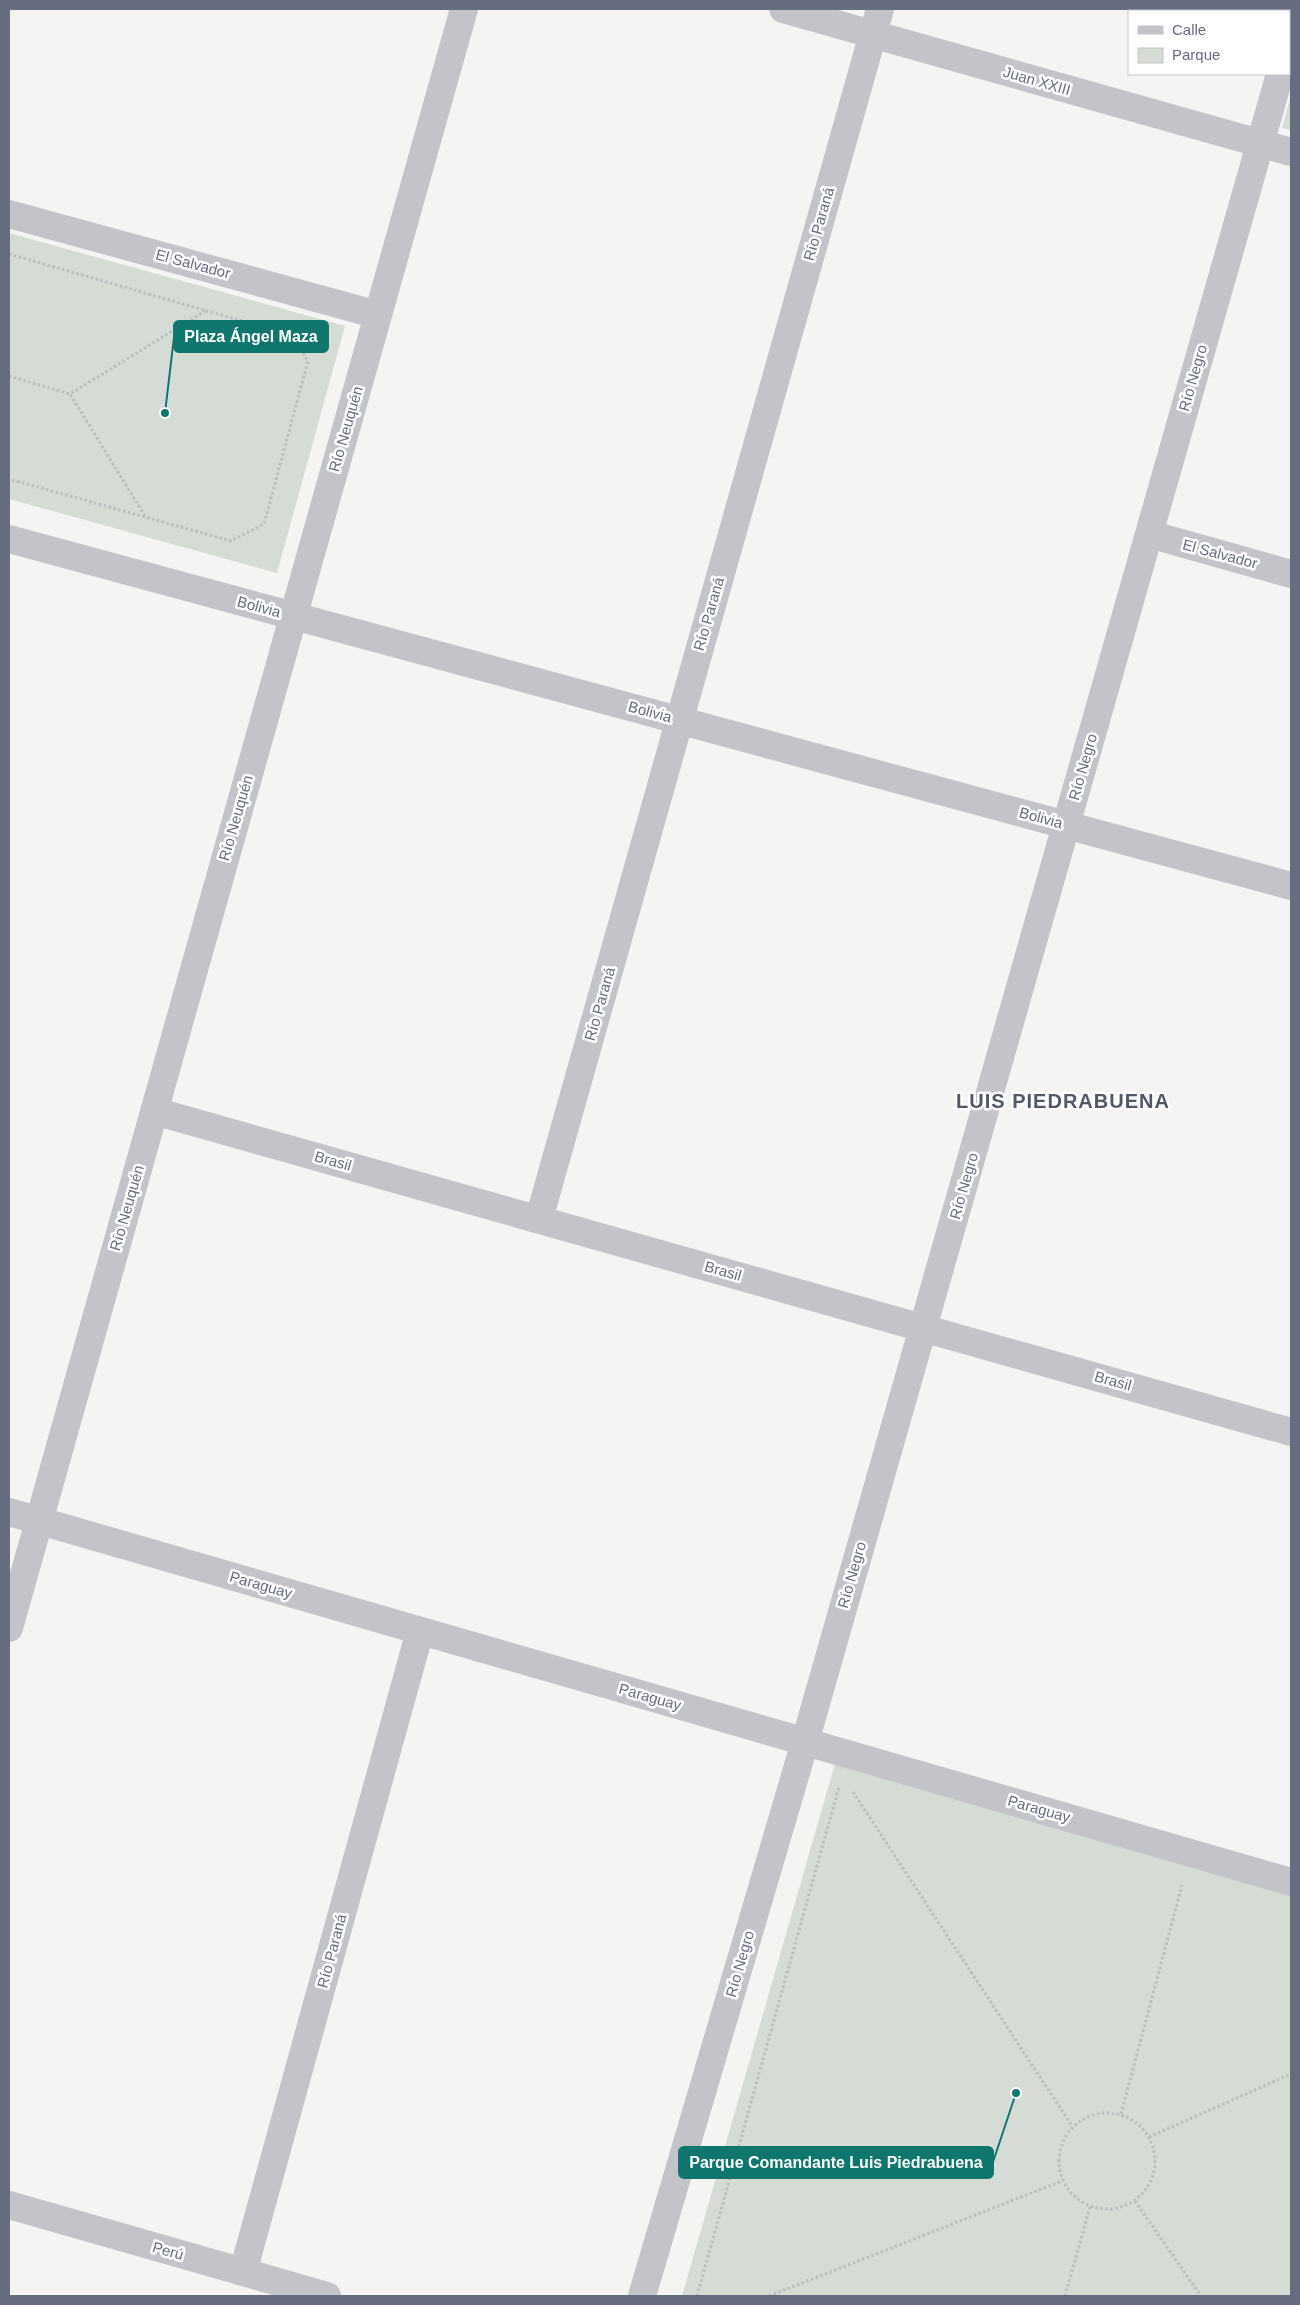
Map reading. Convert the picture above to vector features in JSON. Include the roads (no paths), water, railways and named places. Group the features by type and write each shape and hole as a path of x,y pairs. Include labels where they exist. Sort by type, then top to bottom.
{"street":[{"name":"Río Neuquén","path":"9,1628 464,9"},
{"name":"Juan XXIII","path":"784,9 876,21 1260,144 1291,152"},
{"name":"Río Paraná","path":"539,1220 876,21"},
{"name":"Río Negro","path":"642,2296 805,1742 1280,75"},
{"name":"El Salvador","path":"9,214 378,315"},
{"name":"El Salvador","path":"1149,534 1291,574"},
{"name":"Bolivia","path":"9,539 1291,886"},
{"name":"Brasil","path":"154,1111 1291,1432"},
{"name":"Paraguay","path":"9,1512 1291,1882"},
{"name":"Río Paraná","path":"243,2272 420,1631"},
{"name":"Perú","path":"9,2205 327,2296"}],"place":[{"name":"Plaza Ángel Maza","path":"165,413"},
{"name":"Parque Comandante Luis Piedrabuena","path":"1016,2093"}],"district":[{"name":"LUIS PIEDRABUENA","path":"1063,1101"}]}
